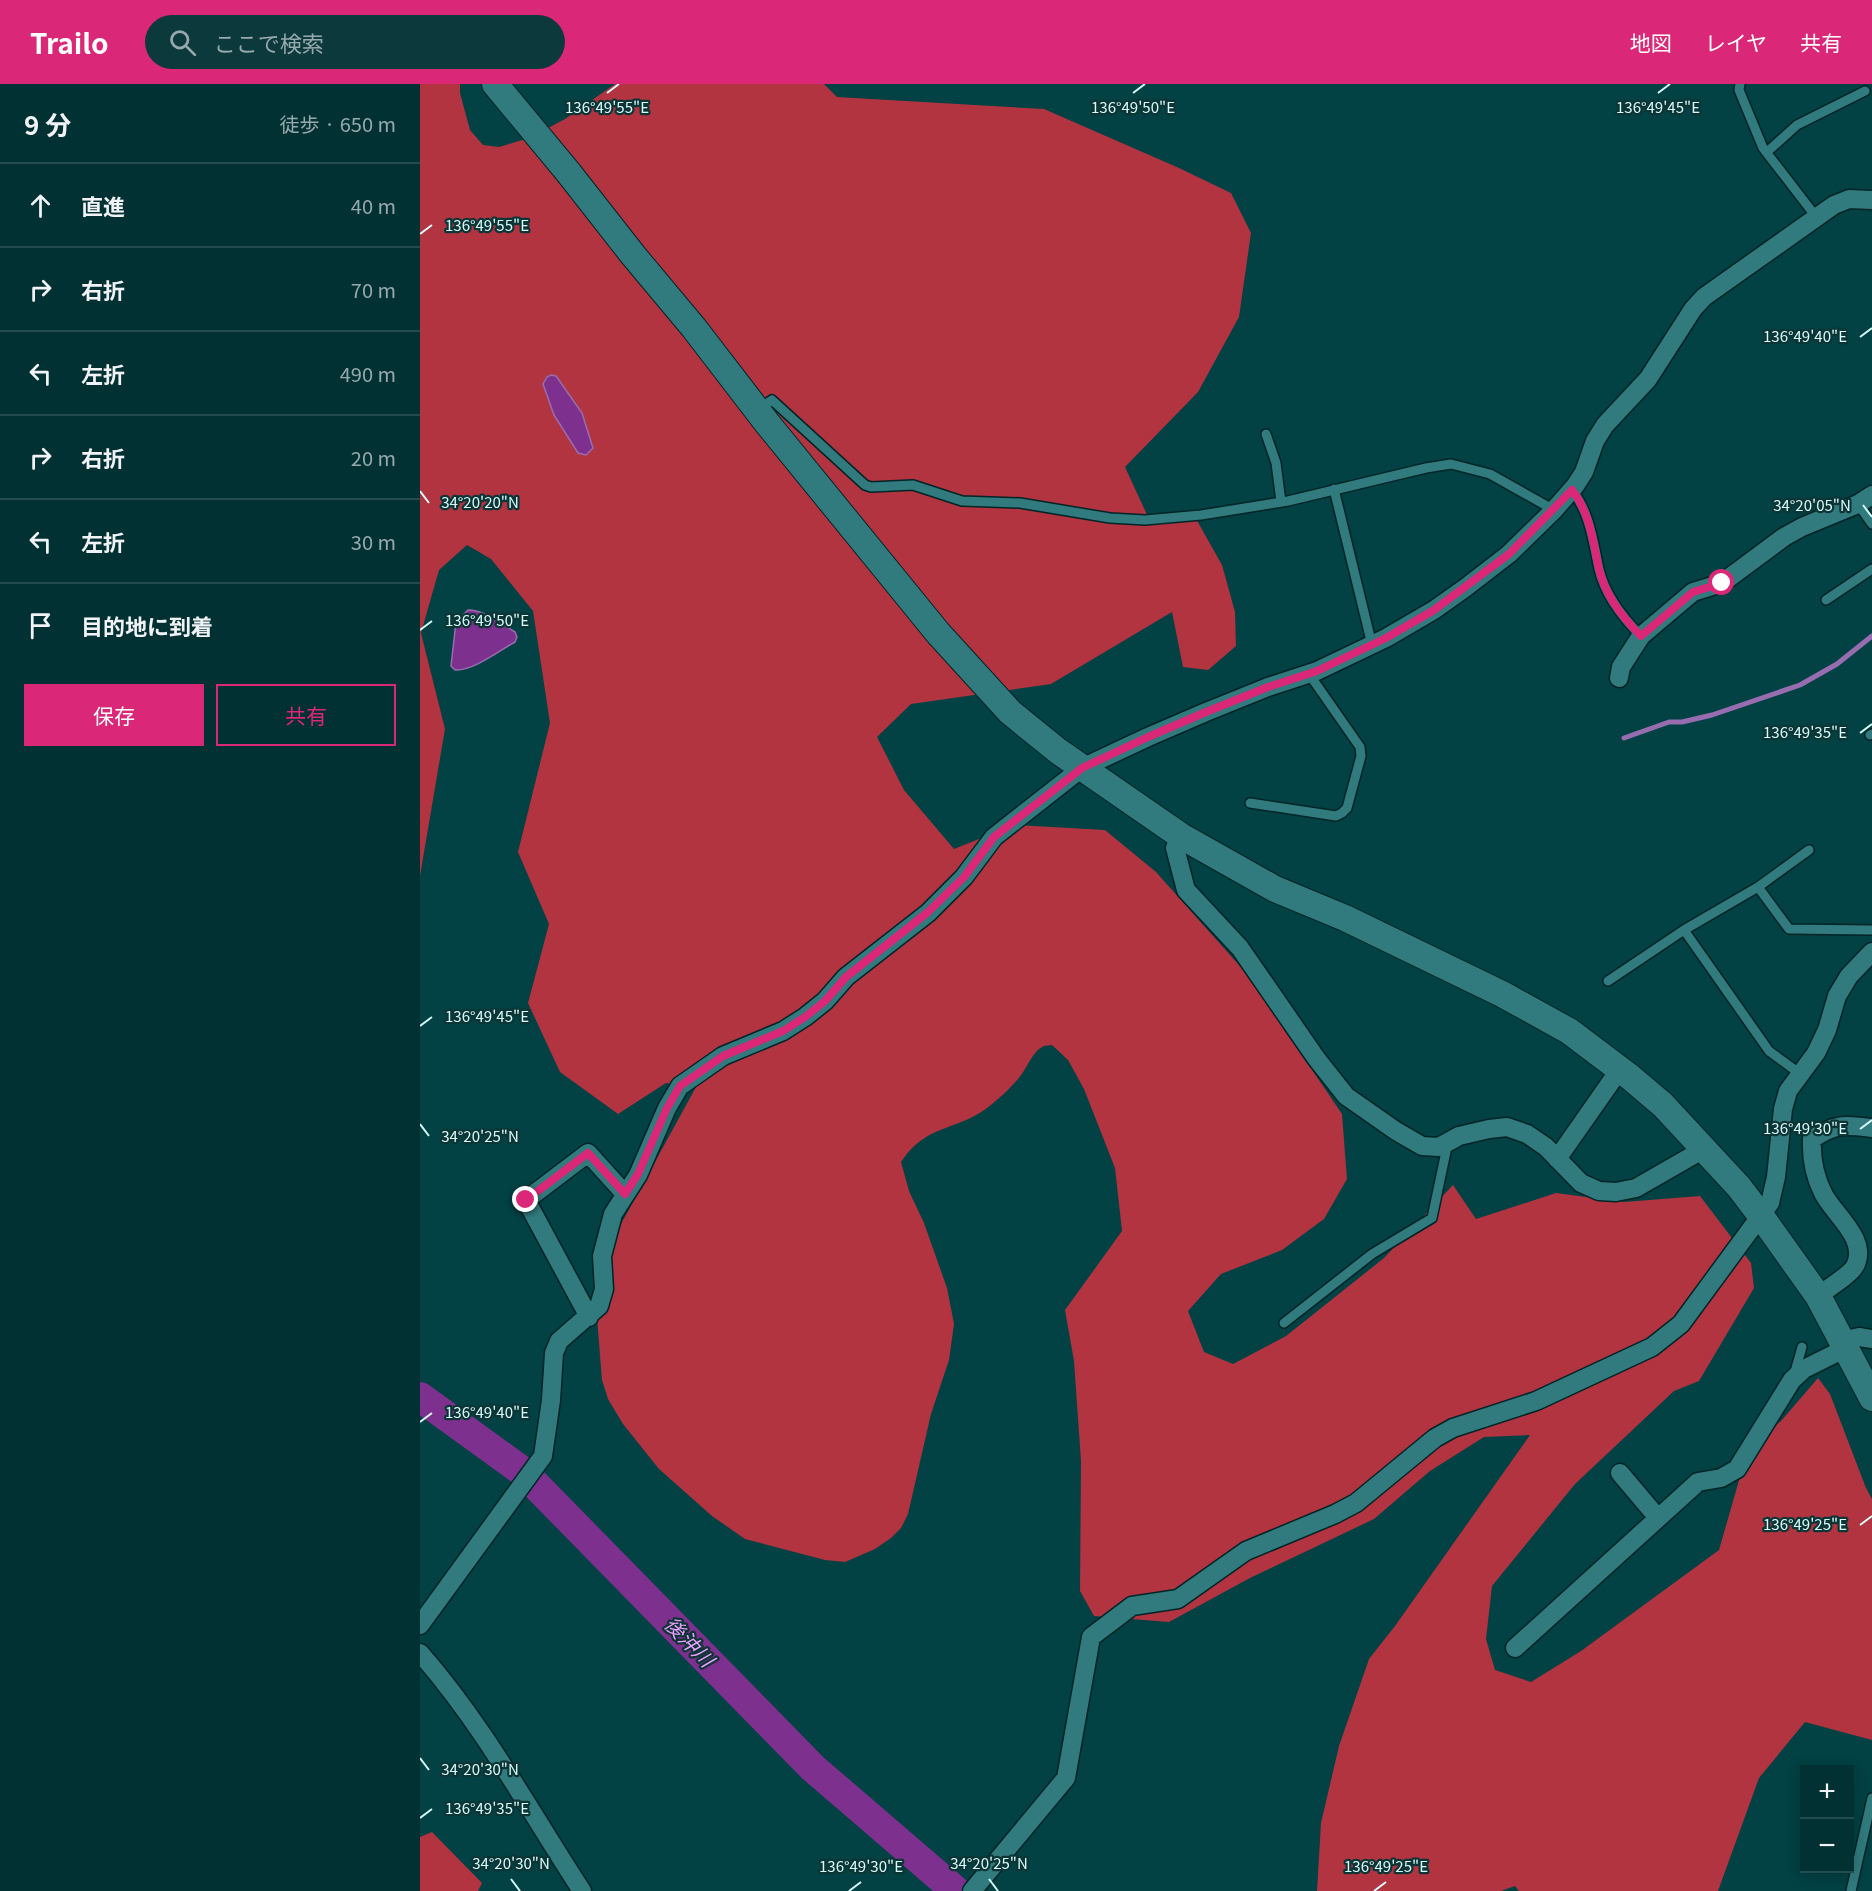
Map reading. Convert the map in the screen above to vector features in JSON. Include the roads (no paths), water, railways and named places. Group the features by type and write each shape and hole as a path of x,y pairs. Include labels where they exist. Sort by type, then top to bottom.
{"street":[{"path":"495,84 938,633 1010,712 1082,768 1180,836 1275,889 1345,918 1502,994 1569,1031 1620,1069 1663,1105 1739,1187 1818,1296 1872,1398"},
{"path":"420,1625 543,1456 551,1400 554,1353 559,1341 599,1306 604,1289 602,1256 613,1214 638,1174 667,1108 680,1086 723,1056 783,1031 812,1012 846,977 928,912 964,877 994,837 1082,768 1206,712 1268,687 1309,674 1372,645 1434,610 1465,588 1509,554 1572,490 1584,472 1595,441 1605,425 1648,379 1693,309 1704,297 1833,205 1849,199 1872,200"},
{"path":"1619,678 1621,667 1641,636 1693,592 1722,583 1784,537 1802,527 1865,500"},
{"path":"1180,836 1175,848 1186,890 1240,948 1316,1058 1346,1096 1396,1131 1422,1146 1439,1148 1459,1136 1507,1127 1527,1134 1546,1147 1581,1182 1599,1191 1616,1192 1636,1188 1704,1149"},
{"path":"974,1889 1066,1778 1091,1637 1132,1606 1178,1599 1246,1551 1309,1526 1356,1503 1435,1438 1453,1428 1536,1401 1652,1347 1681,1324 1770,1203 1776,1177 1783,1109 1788,1091 1799,1073 1816,1053 1827,1030 1837,996 1849,976 1872,952"},
{"path":"1557,1159 1620,1069"},
{"path":"1818,1296 1854,1268 1858,1254 1851,1231 1824,1196 1814,1172 1811,1154 1812,1139 1827,1129 1842,1125 1872,1128"},
{"path":"589,1317 526,1200 588,1153 625,1194"},
{"path":"1515,1648 1698,1482 1721,1478 1737,1469 1765,1427 1780,1396 1804,1369 1859,1336 1872,1339"},
{"path":"1620,1473 1658,1518"},
{"path":"420,1653 442,1678 488,1741 582,1891"}],"lane":[{"path":"1740,84 1739,90 1748,115 1767,152 1817,218"},
{"path":"1767,152 1797,125 1865,91"},
{"path":"758,410 772,400 865,485 871,487 913,485 962,501 1020,503 1132,520 1201,515 1281,502 1451,464 1490,474 1554,510"},
{"path":"1266,434 1276,463 1281,502"},
{"path":"1334,489 1372,645"},
{"path":"1572,490 1578,497 1587,519 1595,544 1599,570 1608,594 1628,623 1641,636"},
{"path":"1865,500 1872,524"},
{"path":"1826,600 1872,569"},
{"path":"1250,803 1336,816 1347,807 1361,756 1360,747 1309,674"},
{"path":"1608,981 1684,930 1758,887 1809,850"},
{"path":"1758,887 1789,929 1872,930"},
{"path":"1684,930 1769,1051 1799,1073"},
{"path":"1284,1323 1372,1254 1431,1218 1449,1142"},
{"path":"1792,1380 1802,1347"},
{"path":"1851,1891 1872,1798"}],"waterway":[{"path":"1624,738 1669,722 1682,722 1712,715 1800,685 1837,664 1872,636"},
{"name":"後沖川","path":"420,1397 522,1471 813,1768 956,1891"}]}
